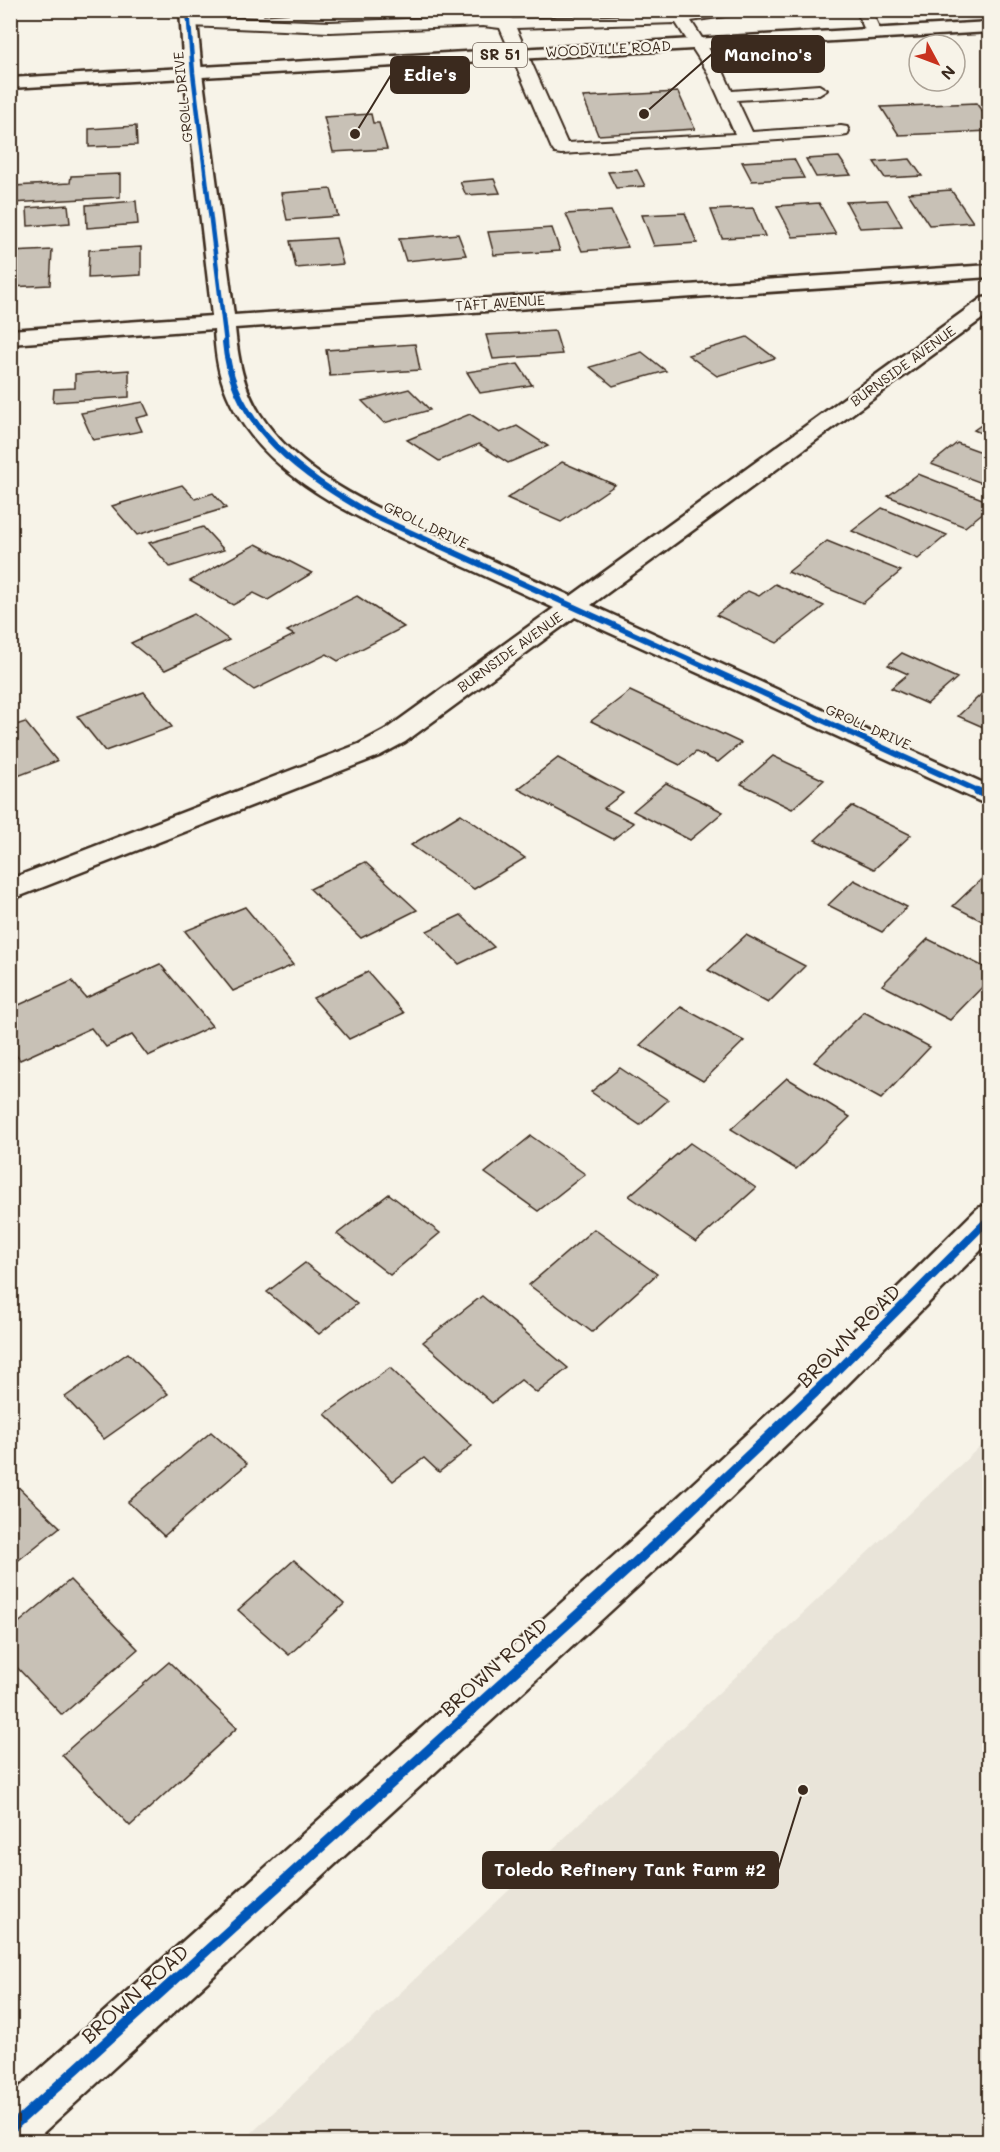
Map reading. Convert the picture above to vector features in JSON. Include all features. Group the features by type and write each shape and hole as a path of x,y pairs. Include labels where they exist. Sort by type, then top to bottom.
{"street":[{"name":"GROLL DRIVE","path":"189,16 193,73 225,322 224,344 230,375 239,400 259,429 287,459 334,493 372,515 990,797"},
{"name":"WOODVILLE ROAD","path":"10,83 990,27"},
{"name":"TAFT AVENUE","path":"10,337 990,271"},
{"name":"BURNSIDE AVENUE","path":"10,890 369,750 411,724 990,303"},
{"name":"BROWN ROAD","path":"10,2129 649,1550 806,1402 990,1218"}],"lane":[{"path":"189,16 330,27 483,21 503,17 679,14 732,10"},
{"path":"863,10 874,34"},
{"path":"679,14 700,44 746,138"},
{"path":"503,17 561,149 841,131"},
{"path":"725,96 819,90"}],"shaded area":[{"path":"989,1438 989,2141 243,2141"}],"building":[{"path":"263,10 332,10 264,15"},
{"path":"678,92 695,129 598,135 583,97"},
{"path":"976,103 990,122 990,131 899,135 881,107"},
{"path":"371,114 373,123 379,123 387,149 333,152 324,117"},
{"path":"136,126 137,145 89,147 89,129"},
{"path":"839,157 851,175 816,177 806,159"},
{"path":"794,159 804,178 752,181 742,162"},
{"path":"910,159 922,176 885,178 874,162"},
{"path":"637,170 645,186 616,188 608,172"},
{"path":"120,174 120,197 11,203 13,186 70,183 71,176"},
{"path":"494,179 500,193 466,195 460,182"},
{"path":"331,189 338,216 287,220 281,193"},
{"path":"951,190 973,222 929,225 908,193"},
{"path":"887,200 902,226 860,228 846,202"},
{"path":"136,201 138,224 87,228 86,205"},
{"path":"819,203 836,234 793,237 777,206"},
{"path":"68,205 70,223 28,226 27,208"},
{"path":"753,208 765,236 722,238 711,210"},
{"path":"611,211 628,247 582,251 566,214"},
{"path":"685,213 697,243 654,246 642,215"},
{"path":"552,228 560,251 494,255 488,232"},
{"path":"458,234 466,255 406,261 399,239"},
{"path":"336,238 343,264 296,268 290,241"},
{"path":"141,247 141,275 88,278 89,250"},
{"path":"52,250 50,285 10,287 10,252"},
{"path":"555,331 562,354 493,359 486,335"},
{"path":"747,337 775,358 717,376 688,355"},
{"path":"415,344 420,370 330,376 326,350"},
{"path":"642,352 666,371 613,386 590,367"},
{"path":"518,364 532,385 480,393 467,372"},
{"path":"129,370 129,397 53,402 54,389 75,388 75,374"},
{"path":"409,389 430,410 384,423 362,401"},
{"path":"143,402 149,415 136,418 142,431 93,440 81,413"},
{"path":"470,414 500,433 517,426 548,446 508,463 479,444 439,461 407,440"},
{"path":"990,419 990,437 974,430"},
{"path":"957,443 990,455 990,486 931,464"},
{"path":"562,462 615,485 561,522 507,498"},
{"path":"918,474 990,502 990,507 965,527 888,496"},
{"path":"182,485 195,499 213,493 226,508 137,535 112,506"},
{"path":"882,508 947,535 918,559 852,531"},
{"path":"203,527 224,550 170,567 149,543"},
{"path":"827,541 901,571 863,603 788,572"},
{"path":"256,544 312,573 268,600 254,593 233,605 190,581"},
{"path":"775,584 824,606 777,643 716,615 748,591 759,596"},
{"path":"357,596 404,627 338,661 327,654 254,690 225,669 294,635 287,631"},
{"path":"194,614 229,640 165,670 131,643"},
{"path":"902,653 957,678 927,704 891,688 908,674 888,665"},
{"path":"988,688 990,689 990,730 958,716"},
{"path":"630,691 741,743 718,762 696,752 680,765 591,721"},
{"path":"144,692 172,727 105,751 77,716"},
{"path":"25,722 57,761 10,779 10,727"},
{"path":"773,756 824,780 792,809 741,784"},
{"path":"558,758 623,793 604,808 634,823 613,839 518,789"},
{"path":"666,783 723,812 690,840 633,811"},
{"path":"852,806 911,835 874,869 815,840"},
{"path":"461,814 525,858 474,889 411,845"},
{"path":"365,862 417,910 361,938 310,889"},
{"path":"990,871 990,925 953,906"},
{"path":"854,880 907,907 882,932 828,905"},
{"path":"245,907 293,965 233,991 185,931"},
{"path":"461,915 494,947 459,964 427,931"},
{"path":"746,935 805,966 768,1003 708,970"},
{"path":"928,939 990,970 990,979 950,1020 882,985"},
{"path":"160,964 212,1026 148,1056 132,1035 106,1047 91,1028 20,1060 10,1048 10,1009 72,981 86,998"},
{"path":"368,972 404,1013 349,1039 313,998"},
{"path":"681,1007 744,1041 703,1081 640,1045"},
{"path":"864,1012 930,1047 881,1099 814,1062"},
{"path":"620,1068 668,1100 640,1125 591,1092"},
{"path":"787,1078 850,1117 796,1169 731,1129"},
{"path":"531,1136 585,1174 538,1211 485,1173"},
{"path":"690,1143 756,1188 696,1242 629,1196"},
{"path":"389,1194 440,1233 390,1275 337,1234"},
{"path":"594,1229 657,1274 592,1332 529,1285"},
{"path":"305,1263 357,1304 319,1334 267,1292"},
{"path":"482,1296 568,1368 537,1393 521,1380 492,1403 423,1342"},
{"path":"128,1353 168,1394 104,1439 65,1397"},
{"path":"390,1368 472,1446 439,1472 424,1458 393,1481 325,1414"},
{"path":"211,1432 247,1464 164,1536 128,1502"},
{"path":"10,1479 60,1527 10,1567"},
{"path":"294,1560 344,1604 289,1655 238,1610"},
{"path":"70,1580 138,1649 62,1715 10,1660 10,1630"},
{"path":"169,1662 237,1728 130,1826 62,1755"}],"cycle path":[{"path":"188,10 193,73 227,358 235,388 249,415 268,440 316,481 372,515 990,797"},
{"path":"10,2129 649,1550 806,1402 990,1218"}],"place":[{"name":"Mancino's","path":"644,114"},
{"name":"Edie's","path":"355,134"},
{"name":"Toledo Refinery Tank Farm #2","path":"803,1790"}]}
